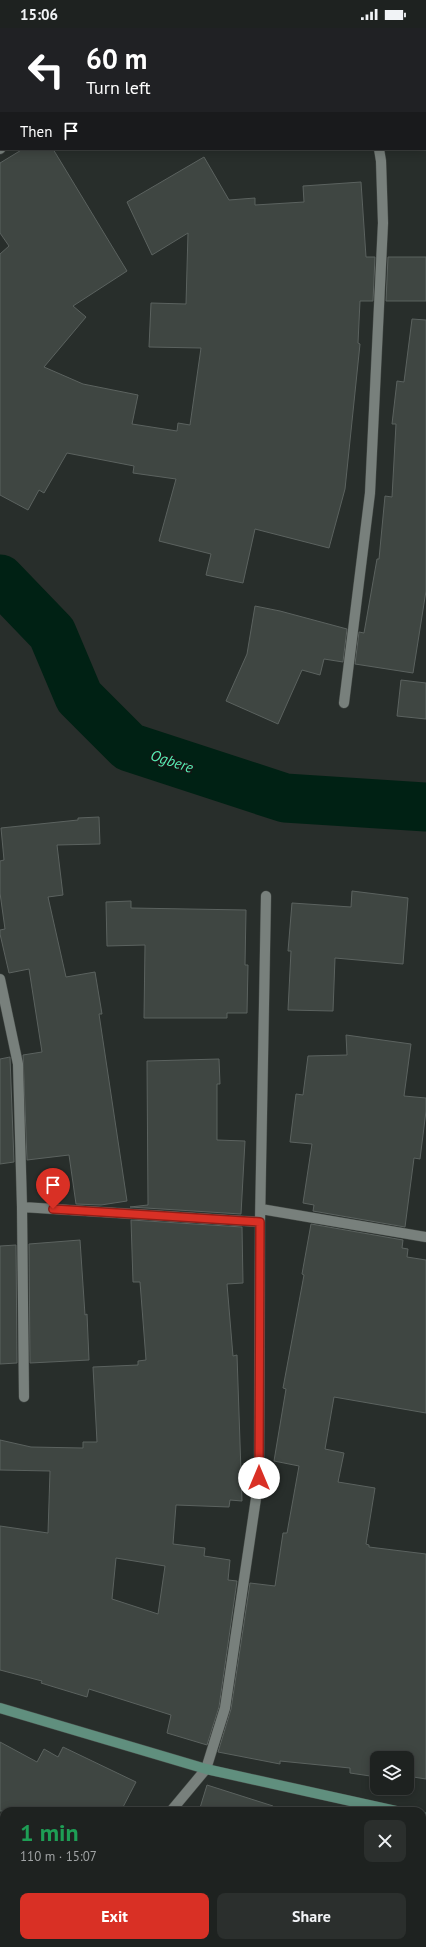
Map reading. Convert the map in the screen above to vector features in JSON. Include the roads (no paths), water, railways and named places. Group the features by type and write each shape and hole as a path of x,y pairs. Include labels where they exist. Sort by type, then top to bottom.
{"street":[{"path":"344,703 370,493 383,222 381,161 378,150"},
{"path":"174,1807 206,1769 226,1708 259,1478 260,1222 266,896"},
{"path":"0,979 18,1064 22,1207 24,1398"},
{"path":"22,1207 260,1222"},
{"path":"261,1209 426,1237"},
{"path":"0,1708 206,1769 378,1807"}],"waterway":[{"name":"Ogbere","path":"0,579 52,633 79,697 129,747 285,798 426,807"}]}
